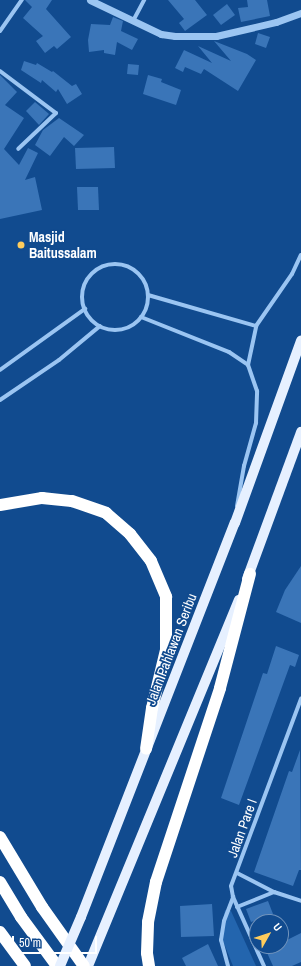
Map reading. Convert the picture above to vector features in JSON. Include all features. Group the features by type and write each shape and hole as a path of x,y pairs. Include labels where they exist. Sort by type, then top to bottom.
{"highway":[{"path":"0,505 42,498 72,501 106,513 130,534 151,561 166,597 166,650 152,708 146,749"},
{"path":"149,966 148,922 156,882 220,688 250,574"},
{"path":"0,837 42,907 84,966"},
{"path":"0,882 21,917 59,966"},
{"path":"0,932 25,966"}],"main road":[{"name":"Jalan Pahlawan Seribu","path":"59,966 81,917 236,523 301,341"},
{"path":"88,966 250,574 301,432"}],"street":[{"path":"0,31 22,0"},
{"path":"90,0 161,34 216,36 276,22 301,13"},
{"path":"133,21 144,0"},
{"path":"0,71 56,114 18,149"},
{"path":"236,523 244,466 256,423 257,391 248,365 256,326 292,274 301,255"},
{"path":"119,264 139,275 146,284 148,295 146,311 141,318 122,329 100,326 85,310 83,298 88,278 108,265 119,264"},
{"path":"148,295 256,326"},
{"path":"0,370 85,310"},
{"path":"141,318 228,352 248,365"},
{"path":"0,400 59,360 100,326"},
{"name":"Jalan Pare I","path":"228,966 221,940 224,920 232,897 231,886 301,699"},
{"path":"237,873 274,892 301,902"},
{"path":"237,907 274,892"},
{"path":"232,897 264,966"}],"shaded area":[{"path":"225,910 231,911 249,951 249,954 251,954 256,966 233,966 223,941 222,926"}],"building":[{"path":"25,0 52,0 46,9 71,37 57,49 54,46 45,53 36,41 43,36 23,18 32,7"},
{"path":"168,0 195,0 207,15 185,31 179,23 184,19"},
{"path":"247,0 267,0 270,16 241,22 238,8 248,7"},
{"path":"227,4 235,15 221,25 213,15"},
{"path":"113,17 123,21 121,31 138,39 132,50 117,42 115,55 104,53 104,50 89,52 88,40 91,24 110,25"},
{"path":"258,33 270,37 266,48 255,44"},
{"path":"214,41 247,54 256,60 238,91 204,69 201,74 185,67 183,72 175,68 184,50 212,63 198,46 231,61"},
{"path":"24,61 36,65 37,63 52,72 53,71 72,86 76,84 82,94 67,104 58,89 56,92 42,80 41,83 21,70"},
{"path":"128,64 139,65 138,75 127,74"},
{"path":"0,75 17,92 5,105 24,118 4,149 19,165 28,148 38,153 25,180 35,177 42,210 0,219"},
{"path":"148,75 162,79 161,82 181,90 176,105 143,94"},
{"path":"35,102 49,114 39,125 26,111"},
{"path":"59,118 84,135 74,146 64,137 50,156 35,145 43,130"},
{"path":"114,147 115,168 76,169 75,148"},
{"path":"77,187 98,187 99,210 78,210"},
{"path":"301,566 301,623 276,612 285,590"},
{"path":"276,646 299,655 295,667 290,665 239,805 221,798 263,673 267,674"},
{"path":"300,750 301,870 299,870 293,886 254,872 289,771 292,772"},
{"path":"268,901 273,914 249,914 249,917 246,909"},
{"path":"212,904 214,936 181,937 180,906"},
{"path":"301,933 301,962 292,966 273,966 268,954 289,954 289,939"},
{"path":"208,944 218,966 186,966 182,958"}],"place":[{"name":"Masjid Baitussalam","path":"21,245"}]}
